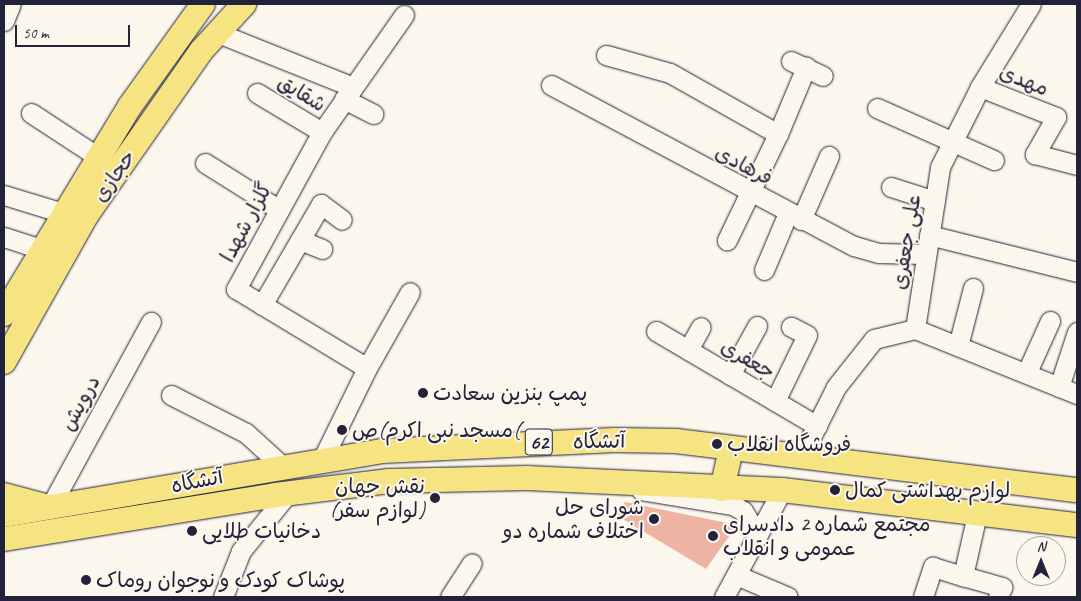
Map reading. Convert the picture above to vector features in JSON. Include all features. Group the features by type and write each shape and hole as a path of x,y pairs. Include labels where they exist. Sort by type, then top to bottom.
{"main road":[{"name":"حجازی","path":"4,314 98,157 203,4"},
{"name":"حجازی","path":"4,362 11,331 86,216 201,51 244,4"},
{"name":"آتشگاه","path":"4,515 282,466 382,451 615,440 676,441 1077,490"},
{"path":"722,489 730,449"},
{"name":"آتشگاه","path":"4,540 288,493 389,481 610,480 722,489 782,490 1077,525"},
{"path":"4,495 50,507"}],"street":[{"path":"4,22 11,4"},
{"name":"علی جعفری","path":"915,329 940,167 980,87 1031,4"},
{"name":"گلزار شهدا","path":"367,368 236,289 278,209 322,132 404,15"},
{"path":"218,33 349,93 373,114"},
{"path":"606,55 670,72 778,134"},
{"path":"727,240 778,134 807,68"},
{"name":"فرهادی","path":"550,85 750,194 795,216 878,253 926,254"},
{"name":"مهدی","path":"980,87 1056,117 1035,154 1077,165"},
{"name":"شقایق","path":"258,93 322,132"},
{"path":"877,108 951,144 994,160"},
{"path":"31,113 98,157"},
{"path":"764,270 829,156"},
{"path":"205,163 278,209"},
{"path":"891,187 935,201"},
{"path":"4,195 63,213"},
{"path":"262,304 321,204 342,220"},
{"path":"929,235 1077,272"},
{"path":"4,237 42,249"},
{"path":"300,240 322,249"},
{"path":"958,346 973,288"},
{"path":"322,460 367,368 410,292"},
{"path":"1027,372 1050,321"},
{"name":"درویش","path":"50,507 151,322"},
{"path":"730,375 757,326"},
{"path":"688,350 701,327"},
{"path":"775,401 807,335 792,327"},
{"path":"801,457 836,387 874,339 915,329 1027,372 1077,394"},
{"name":"جعفری","path":"656,331 817,426"},
{"path":"1059,387 1077,332"},
{"path":"170,395 246,433 282,466"},
{"path":"610,480 660,496 733,505 743,511 758,535"},
{"path":"724,597 782,490"},
{"path":"223,597 241,551 288,493"},
{"path":"963,576 977,514"},
{"path":"450,597 472,563"},
{"path":"923,597 933,567 1002,587 998,597"},
{"path":"736,575 788,597"}],"building":[{"path":"625,502 737,525 706,569 616,515"}],"place":[{"name":"پمپ بنزین سعادت","path":"423,393"},
{"name":"مسجد نبی اکرم)ص(","path":"342,430"},
{"name":"فروشگاه انقلاب","path":"717,444"},
{"name":"لوازم بهداشتی کمال","path":"835,490"},
{"name":"نقش جهان (لوازم سفر)","path":"435,498"},
{"name":"شورای حل اختلاف شماره دو","path":"654,519"},
{"name":"دخانیات طلایی","path":"192,531"},
{"name":"مجتمع شماره 2 دادسرای عمومی و انقلاب","path":"713,536"},
{"name":"پوشاک کودک و نوجوان روماک","path":"86,580"}]}
